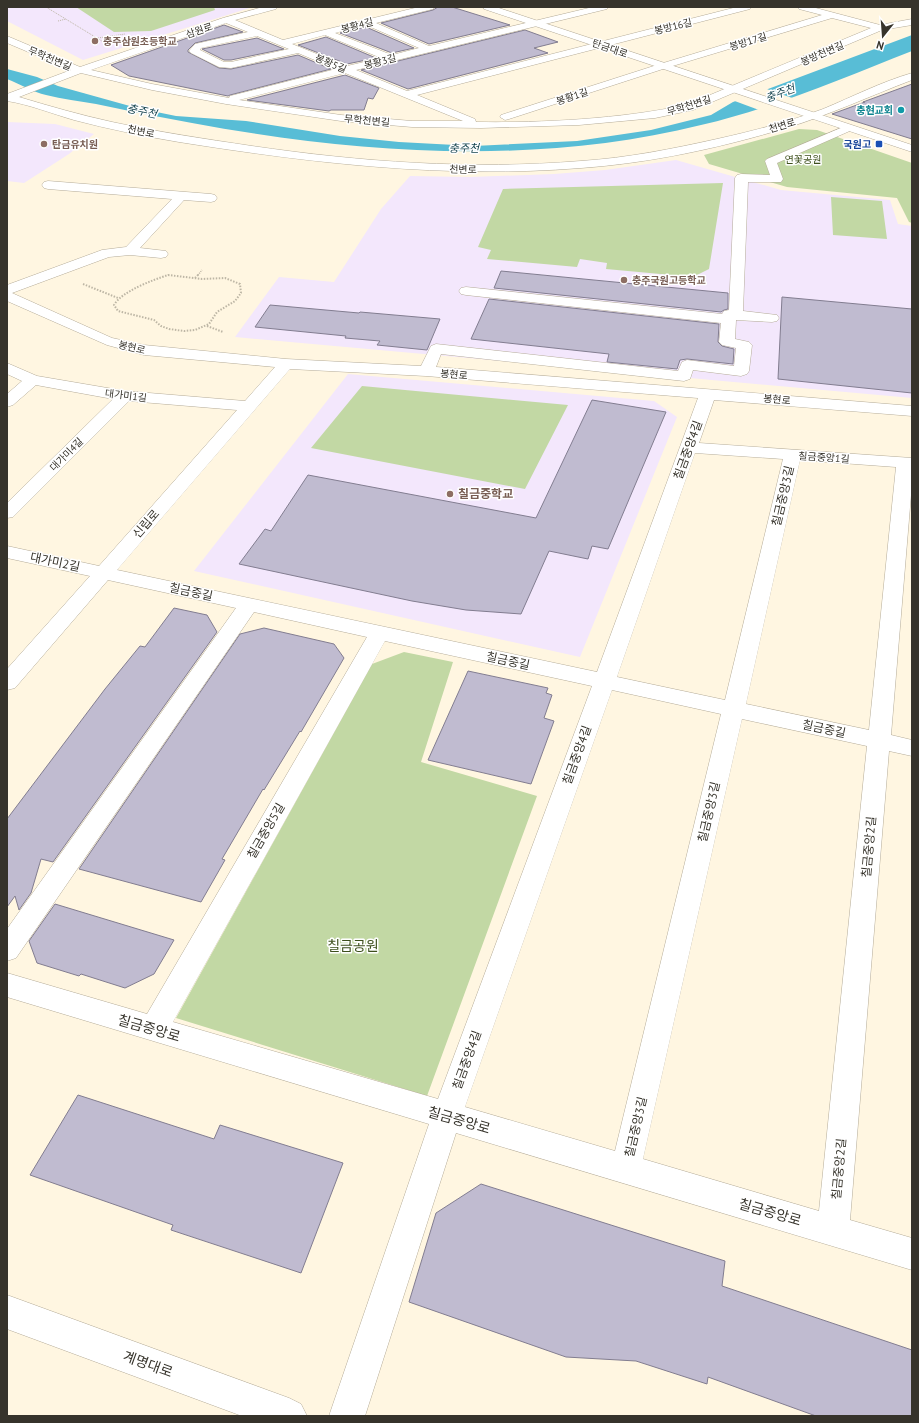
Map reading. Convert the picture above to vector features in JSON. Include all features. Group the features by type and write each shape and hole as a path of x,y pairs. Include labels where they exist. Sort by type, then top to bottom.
{"street":[{"name":"삼원로","path":"7,97 80,70 226,20 273,7"},
{"name":"봉황4길","path":"283,43 430,7"},
{"name":"탄금대로","path":"488,7 812,116"},
{"name":"봉황3길","path":"226,101 346,69 604,7"},
{"name":"봉방16길","path":"408,94 747,7"},
{"path":"802,7 880,28"},
{"name":"봉방17길","path":"663,66 832,15"},
{"name":"봉황5길","path":"226,20 481,125"},
{"path":"366,22 428,49"},
{"name":"봉방천변길","path":"734,90 880,28 912,22"},
{"path":"325,32 391,58"},
{"path":"258,33 198,46 194,51 222,64 231,65 300,50"},
{"name":"무학천변길","path":"7,39 80,70 152,87 226,101 341,118 412,124 481,125 579,122 655,115 689,108 734,90"},
{"name":"봉황1길","path":"481,125 663,66"},
{"name":"천변로","path":"7,97 89,120 163,136 314,158 395,166 470,170 535,169 605,163 685,150 756,133 812,116 912,76"},
{"path":"812,116 912,149"},
{"path":"757,164 771,161 848,128"},
{"path":"426,371 436,349 684,376 687,365 741,371 744,344 727,342 732,316 742,182 739,172 777,179 771,161"},
{"path":"48,186 211,198"},
{"path":"130,251 181,196"},
{"path":"7,290 107,253 130,251 161,254"},
{"path":"466,291 732,316 772,318"},
{"name":"봉현로","path":"7,296 107,341 144,350 286,364 426,371 912,411"},
{"name":"신립로","path":"7,683 286,364"},
{"name":"대가미1길","path":"7,368 33,380 125,396 249,406"},
{"path":"7,402 33,380"},
{"name":"칠금중앙4길","path":"347,1416 447,1116 708,394"},
{"name":"대가미4길","path":"7,513 125,396"},
{"name":"칠금중앙1길","path":"689,447 908,463"},
{"name":"칠금중앙3길","path":"626,1169 793,454"},
{"name":"칠금중앙2길","path":"833,1230 879,741 908,463"},
{"name":"대가미2길","path":"7,552 103,573"},
{"name":"칠금중길","path":"103,573 912,748"},
{"path":"7,950 249,604"},
{"name":"칠금중앙5길","path":"154,1029 379,633"},
{"name":"칠금중앙로","path":"7,985 912,1254"},
{"name":"계명대로","path":"7,1312 289,1416"}],"path":[{"path":"46,7 110,46"},
{"path":"58,20 67,19"},
{"path":"195,278 202,270"},
{"path":"168,275 195,278 224,278 240,284 243,289 242,293 234,302 217,312 208,326 196,330 181,332 162,327 156,321 138,315 118,311 114,304 118,298 156,279 168,275"},
{"path":"81,283 118,298"},
{"path":"208,326 223,332"}],"shaded area":[{"name":"충주삼원초등학교","path":"7,7 253,7 83,60 7,21"},
{"name":"탄금유치원","path":"7,122 55,124 94,134 69,154 24,183 7,181"},
{"name":"충주국원고등학교","path":"676,160 781,190 890,200 898,224 912,226 912,398 235,337 279,277 334,282 381,209 410,176 470,177 554,174 605,170"},
{"name":"칠금중학교","path":"348,374 654,401 677,417 580,657 194,571"}],"green space":[{"path":"76,7 214,7 215,10 151,31 114,32"},
{"name":"연꽃공원","path":"799,129 817,130 912,163 912,223 909,222 897,198 787,187 709,164 704,155"},
{"path":"723,183 709,269 693,277 606,269 607,263 580,259 577,267 487,259 491,250 478,247 503,189"},
{"path":"831,197 882,201 887,239 833,235"},
{"path":"362,386 568,405 525,489 311,448"},
{"name":"칠금공원","path":"404,652 453,662 421,762 537,796 427,1096 176,1018 372,664"}],"water":[{"name":"충주천","path":"912,35 912,51 808,92 728,118 639,138 575,146 511,151 447,151 382,148 255,134 41,94 7,79 7,69 37,77 58,86 137,108 176,116 246,121 340,136 399,142 474,146 577,141 651,130 711,115 733,102"}],"pier":[{"path":"764,88 795,99 759,110 732,100"}],"building":[{"path":"438,7 452,7 510,25 429,44 381,23 433,10"},
{"path":"224,25 243,32 195,43 188,50 188,52 219,68 231,69 298,55 331,69 228,96 129,76 111,65"},
{"path":"366,27 414,48 392,53 340,33"},
{"path":"525,30 558,42 534,48 548,53 408,89 361,70"},
{"path":"326,37 376,58 347,64 298,45"},
{"path":"257,38 284,49 231,60 224,60 202,49"},
{"path":"345,75 379,88 373,99 368,98 364,110 329,111 247,100"},
{"path":"912,84 912,139 832,114 865,102 863,102"},
{"path":"501,271 728,293 728,309 721,312 494,288"},
{"path":"782,297 912,309 912,393 778,379"},
{"path":"489,299 719,324 718,342 722,346 734,349 733,364 687,359 680,360 677,369 607,362 609,354 471,339"},
{"path":"270,305 440,319 427,350 377,345 380,341 345,338 346,336 255,327"},
{"path":"592,400 666,412 608,549 592,546 588,559 549,551 521,614 466,610 412,601 239,564 265,529 271,531 308,475 536,518"},
{"path":"174,608 207,615 217,632 53,862 41,859 31,893 19,910 15,896 7,907 7,819 105,689 140,646 145,647"},
{"path":"264,628 334,644 344,658 301,732 300,731 264,790 263,789 222,859 225,860 201,902 79,869 240,634"},
{"path":"468,671 548,688 546,693 552,695 544,718 554,721 531,784 428,760"},
{"path":"55,904 174,940 154,974 125,988 81,974 79,976 37,963 29,941"},
{"path":"78,1095 214,1139 220,1125 343,1163 301,1273 171,1230 173,1225 30,1175"},
{"path":"481,1184 725,1261 722,1286 912,1350 912,1416 816,1416 708,1377 707,1384 636,1361 566,1357 409,1302 436,1213"}],"place":[{"name":"충주삼원초등학교","path":"95,41"},
{"name":"충현교회","path":"901,110"},
{"name":"탄금유치원","path":"44,144"},
{"name":"국원고","path":"879,144"},
{"name":"충주국원고등학교","path":"624,280"},
{"name":"칠금중학교","path":"450,494"}]}
